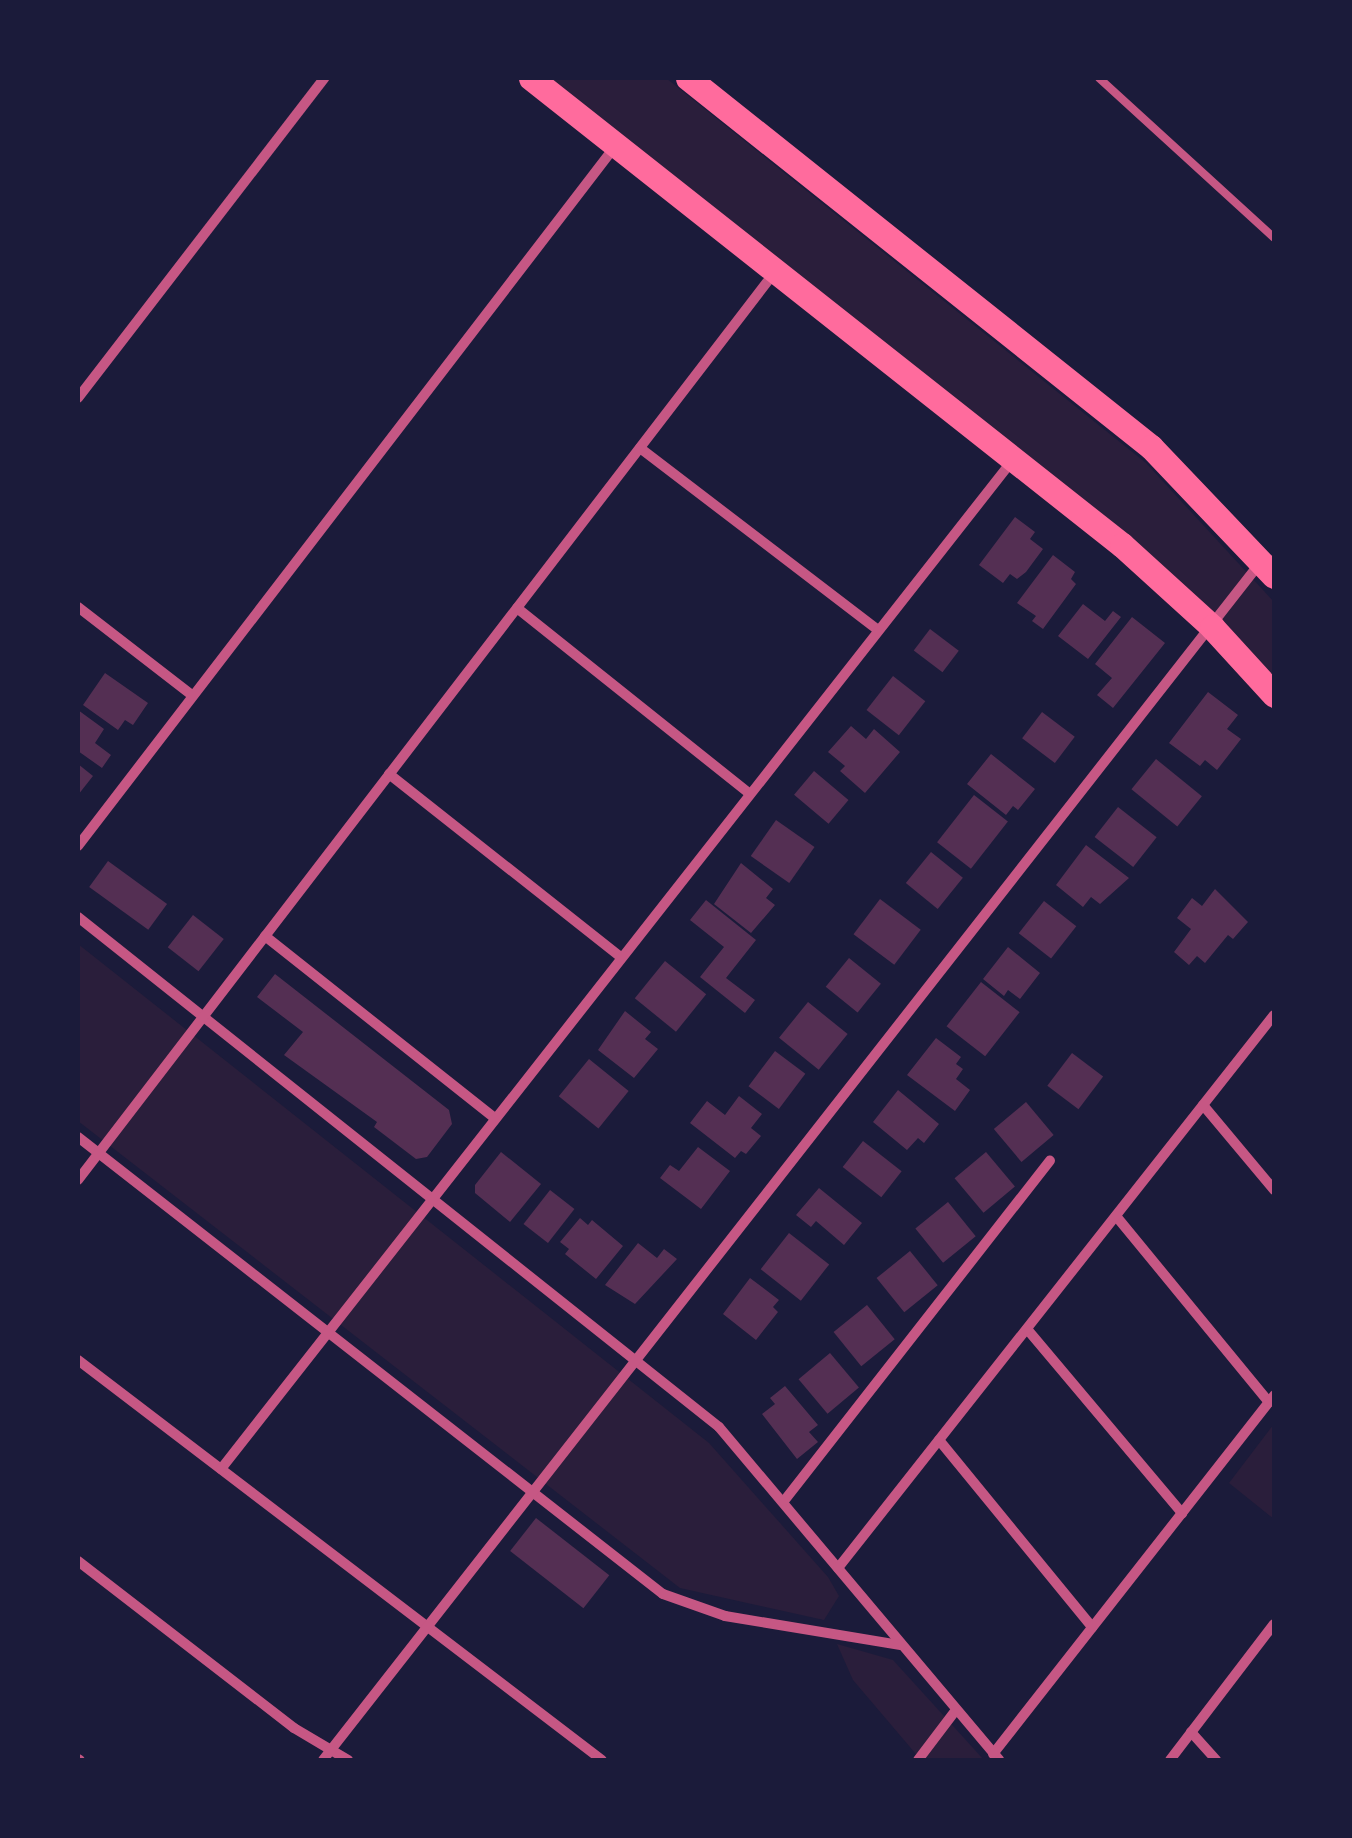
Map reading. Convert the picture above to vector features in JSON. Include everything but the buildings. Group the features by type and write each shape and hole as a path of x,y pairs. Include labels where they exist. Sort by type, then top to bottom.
{"main road":[{"path":"532,78 1134,555 1212,627 1274,695"},
{"path":"688,78 1151,447 1268,568"}],"street":[{"path":"78,398 324,78"},
{"path":"78,846 616,144"},
{"path":"78,1180 775,271"},
{"path":"640,448 878,630"},
{"path":"222,1469 1013,460"},
{"path":"323,1760 529,1492 1212,627 1268,568"},
{"path":"78,607 192,696"},
{"path":"517,608 750,794"},
{"path":"390,774 622,958"},
{"path":"78,917 720,1426 996,1757 1092,1627 1272,1399 1116,1216"},
{"path":"264,936 494,1118"},
{"path":"838,1568 1274,1015"},
{"path":"1204,1105 1274,1190"},
{"path":"78,1137 648,1585 679,1602 725,1616 902,1645"},
{"path":"784,1500 1050,1161"},
{"path":"1027,1329 1182,1513"},
{"path":"78,1360 602,1760"},
{"path":"939,1440 1092,1627"},
{"path":"78,1562 294,1728 348,1760"},
{"path":"1170,1760 1274,1624"},
{"path":"918,1760 956,1710"},
{"path":"1191,1732 1216,1760"}],"lane":[{"path":"1099,78 1274,238"}],"shaded area":[{"path":"544,78 666,78 1146,463 1274,602 1274,679"},
{"path":"78,944 709,1443 828,1577 839,1596 824,1620 680,1588 78,1121"},
{"path":"1274,1424 1274,1519 1229,1483"},
{"path":"837,1644 893,1660 984,1760 921,1760 853,1680"}]}
